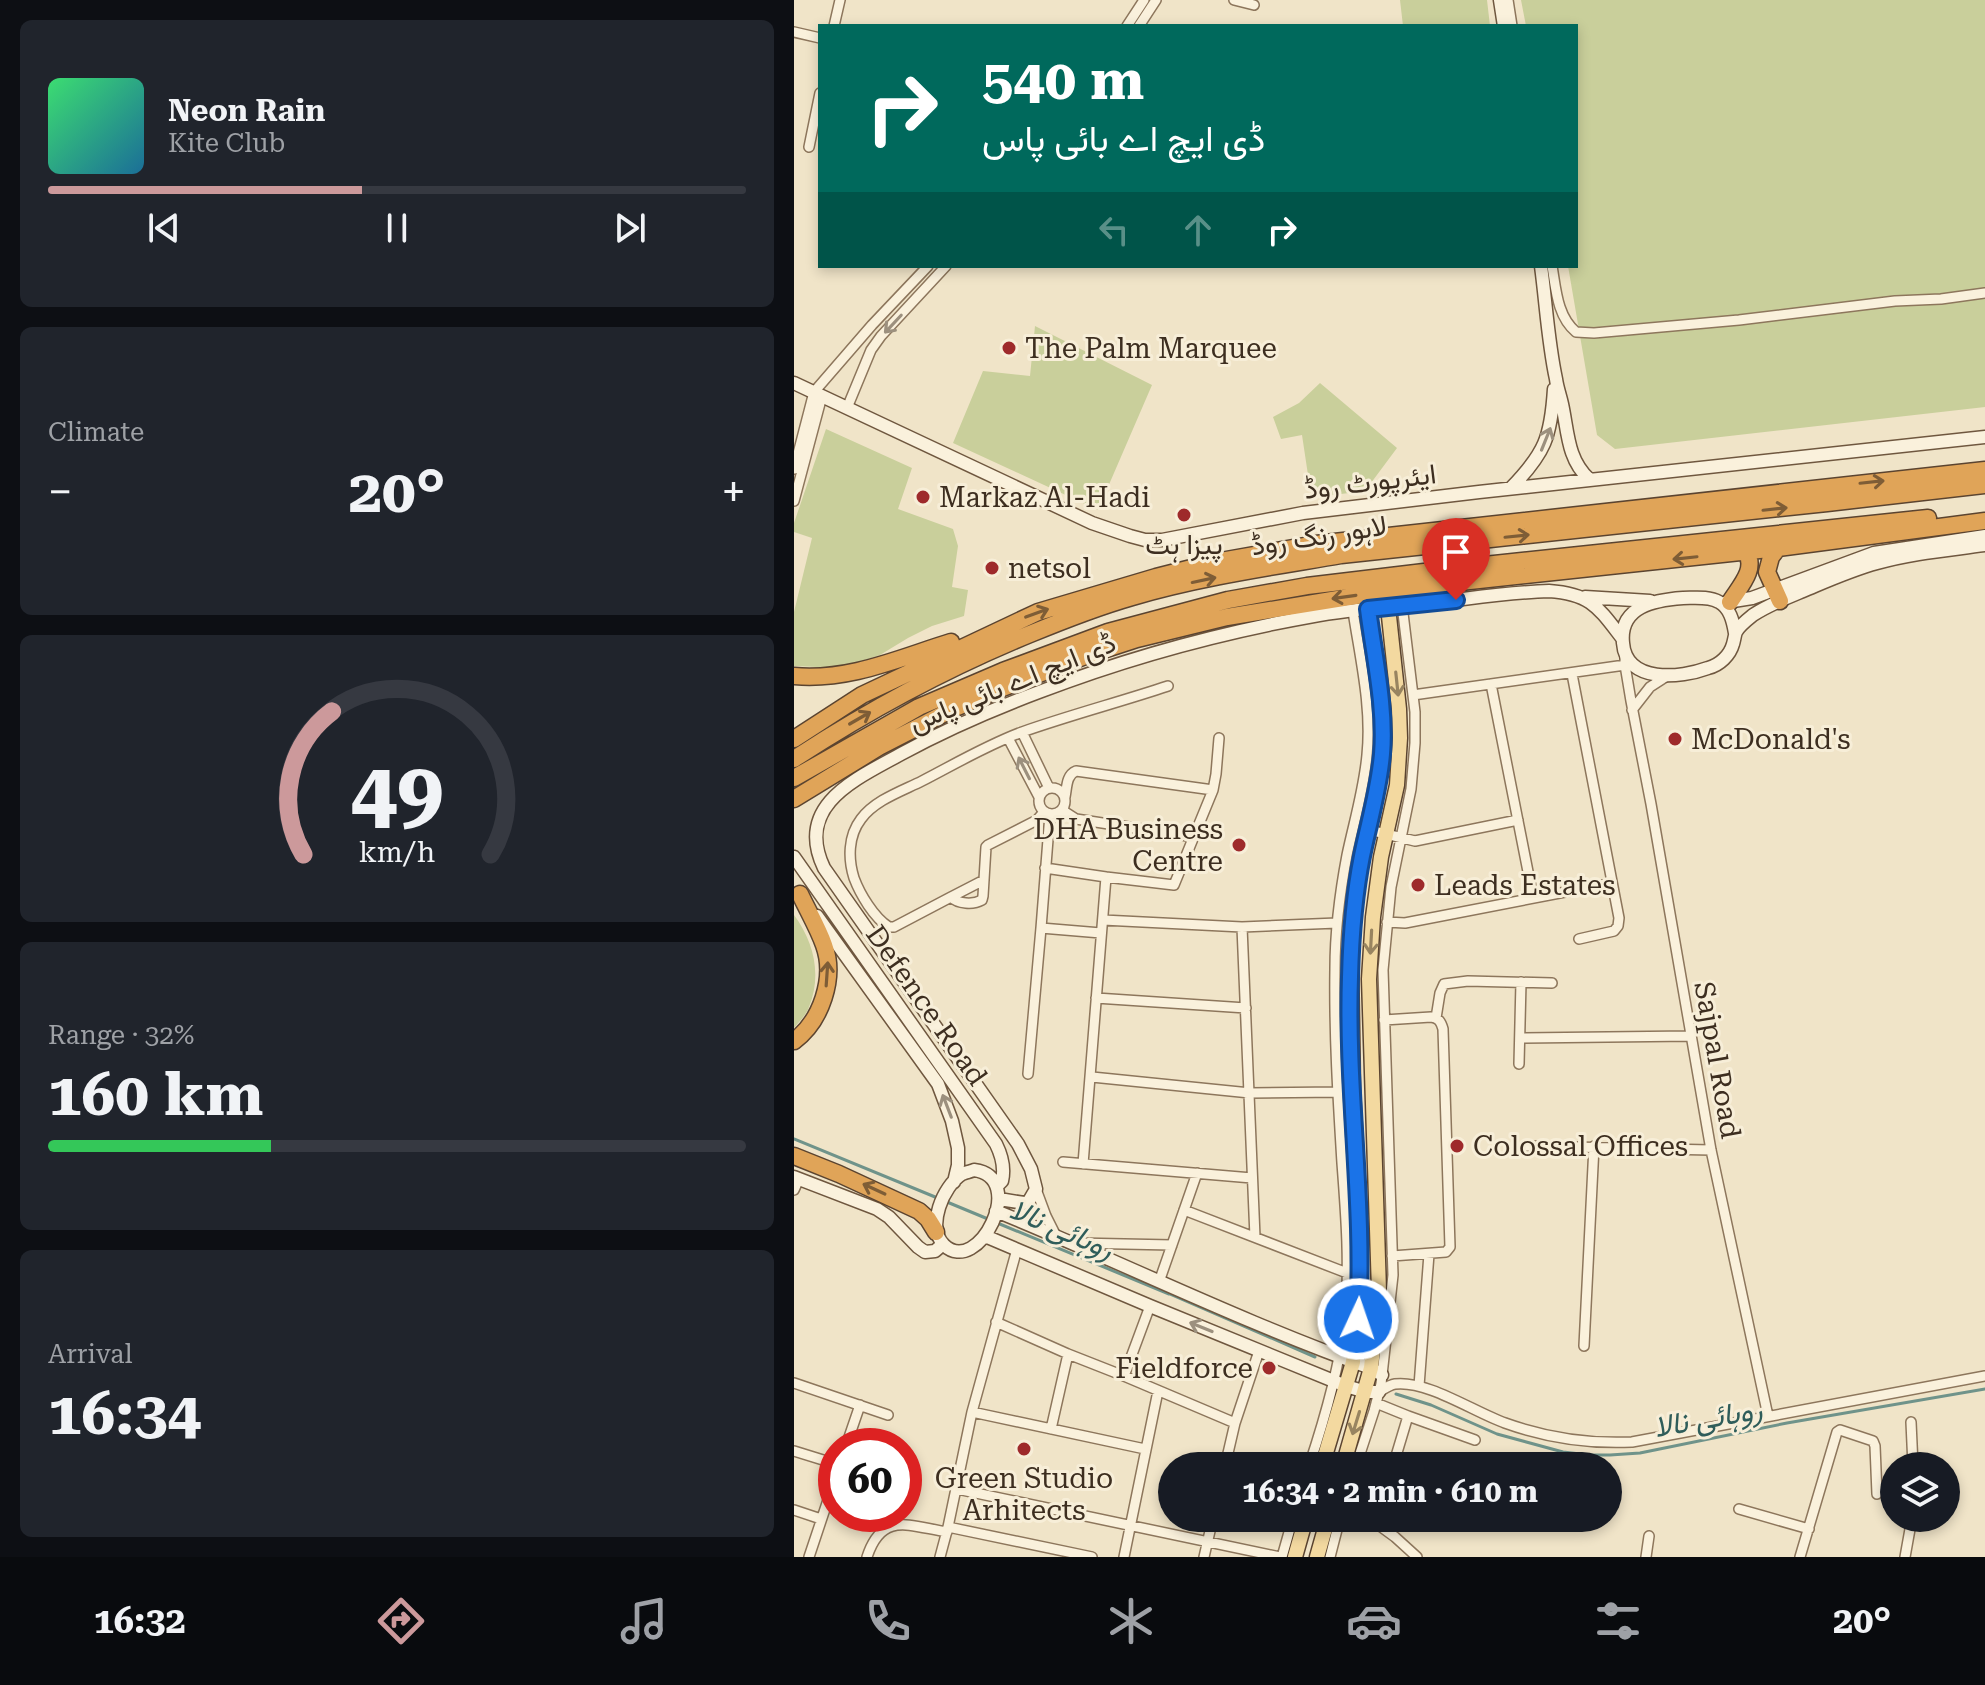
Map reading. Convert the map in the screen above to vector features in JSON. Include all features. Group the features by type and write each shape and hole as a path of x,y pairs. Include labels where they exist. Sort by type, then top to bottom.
{"highway":[{"path":"794,739 862,695 1006,625 1038,612 1215,562 1294,547 1985,470"},
{"name":"لاہور رنگ روڈ","path":"794,759 904,693 994,649 1083,612 1167,588 1341,555 1985,485"},
{"name":"لاہور رنگ روڈ","path":"794,778 919,707 1003,671 1108,632 1228,600 1307,586 1466,567 1985,512"},
{"path":"794,799 879,747 953,709 1073,660 1137,639 1227,617 1405,588 1746,552 1985,521"},
{"path":"1777,596 1767,572 1771,557 1778,548"},
{"path":"1725,602 1751,567 1746,552"},
{"path":"794,676 834,676 864,670 1006,625"},
{"path":"794,1041 816,1016 825,993 829,968 824,945 797,889"},
{"path":"794,1156 919,1211 940,1238"}],"main road":[{"path":"1500,0 1504,24"},
{"path":"1541,268 1555,378 1571,451 1579,469 1589,479"},
{"path":"1511,488 1532,467 1547,438 1552,419 1555,378"},
{"name":"ایئرپورٹ روڈ","path":"794,383 1092,523 1145,540 1175,539 1303,513 1985,437"},
{"path":"1735,633 1777,596 1834,567 1874,553 1985,536"},
{"path":"1725,602 1735,633 1732,647 1718,664 1669,675 1645,673 1625,659 1622,638 1626,624 1641,606 1654,601 1690,598 1725,602 1777,596 1874,563 1985,545"},
{"name":"ڈی ایچ اے بائی پاس","path":"1036,1189 1031,1169 1018,1144 824,868 816,846 816,834 827,803 843,788 927,740 985,713 1125,661 1203,639 1322,615 1549,591 1581,597 1654,601"},
{"path":"1581,597 1599,609 1622,638"},
{"path":"1349,1452 1382,1376 1377,1321 1379,1258 1369,979 1381,857 1393,837 1397,785 1400,738 1395,606"},
{"path":"1325,1452 1358,1319 1361,1273 1350,986 1355,901 1362,858 1361,828 1380,772 1383,740 1381,712 1361,610"},
{"name":"Defence Road","path":"796,860 996,1144 1003,1164 997,1199"},
{"name":"Defence Road","path":"797,889 938,1084 958,1148 954,1182"},
{"path":"982,1171 989,1175 997,1199 985,1236 964,1253 952,1250 940,1238 936,1221 944,1196 954,1182 963,1174 982,1171"},
{"path":"796,1182 877,1209 925,1252 935,1251 940,1238"},
{"path":"997,1199 1024,1203 1029,1201 1036,1189"},
{"path":"997,1199 1056,1236 1382,1376"},
{"path":"985,1236 1374,1396"},
{"path":"1295,1557 1302,1532"},
{"path":"1317,1557 1324,1532"}],"street":[{"path":"834,24 840,0"},
{"path":"1128,24 1144,0"},
{"path":"1140,24 1156,0"},
{"path":"1234,0 1254,5"},
{"path":"1508,0 1512,24"},
{"path":"794,32 818,38"},
{"path":"809,147 818,103"},
{"path":"794,469 818,394 872,325 926,268"},
{"path":"847,408 871,350 944,268"},
{"path":"1552,268 1564,319 1576,332 1739,320 1985,293"},
{"path":"794,501 818,394"},
{"path":"1360,1452 1382,1376 1390,1307 1392,1256 1383,970 1394,871 1393,837 1411,789 1414,761 1413,695 1395,606"},
{"path":"1413,695 1572,674 1625,659"},
{"name":"Sajpal Road","path":"1625,659 1711,1150 1768,1416"},
{"path":"1572,674 1619,918 1614,931 1579,939"},
{"path":"1632,710 1650,687 1669,675"},
{"path":"1491,684 1533,897"},
{"path":"984,880 894,927 886,926 867,902 852,872 850,852 857,826 878,803 1008,738 1168,686"},
{"path":"1022,732 1049,788"},
{"path":"1008,738 1039,797 1039,803 1047,813 1028,1074"},
{"path":"1045,868 1174,885 1213,790 1219,738"},
{"path":"951,897 959,902 977,903 982,900 986,847 1047,813 1057,814 1062,810 1071,773 1076,771 1213,790"},
{"path":"1039,797 1044,789 1049,788 1062,791 1065,797"},
{"path":"1062,810 1076,819 1194,837"},
{"path":"1346,1359 1347,1244 1335,968 1337,923 1347,857 1361,828 1415,841 1518,820"},
{"path":"1083,1164 1106,877"},
{"path":"1387,922 1405,923 1612,883"},
{"path":"1103,920 1242,927 1337,923"},
{"path":"1242,927 1255,1237"},
{"path":"1041,928 1101,933"},
{"path":"1436,1018 1444,984 1468,981 1552,983"},
{"path":"1519,1064 1521,982"},
{"path":"1096,998 1246,1008"},
{"path":"1384,1020 1436,1018 1441,1022 1451,1242 1446,1252 1392,1256"},
{"path":"1520,1038 1691,1036"},
{"path":"1092,1077 1250,1093 1338,1092"},
{"path":"1525,1146 1711,1150"},
{"path":"1584,1346 1594,1146"},
{"path":"1063,1162 1252,1178"},
{"path":"1159,1282 1197,1173"},
{"path":"1036,1189 1056,1236"},
{"path":"1184,1210 1347,1273"},
{"path":"1073,1243 1172,1245"},
{"path":"940,1557 972,1412 1017,1249"},
{"path":"1419,1386 1429,1254"},
{"path":"1124,1376 1150,1306"},
{"path":"996,1322 1235,1423"},
{"path":"1228,1452 1259,1351"},
{"path":"1051,1429 1068,1354"},
{"path":"1382,1376 1419,1386 1506,1423 1605,1443 1632,1442 1985,1376"},
{"path":"794,1383 888,1415"},
{"path":"1314,1452 1340,1383"},
{"path":"1124,1557 1158,1391"},
{"path":"1374,1396 1408,1416 1475,1440"},
{"path":"852,1428 860,1405"},
{"path":"972,1412 1145,1449"},
{"path":"1397,1452 1408,1416"},
{"path":"1911,1422 1912,1452"},
{"path":"1800,1557 1840,1430 1873,1441 1877,1494"},
{"path":"794,1451 818,1458"},
{"path":"957,1489 1281,1557 1289,1532"},
{"path":"1739,1509 1809,1529"},
{"path":"794,1510 818,1518"},
{"path":"867,1557 878,1533 889,1526 906,1525 1092,1557"},
{"path":"809,1557 818,1528"},
{"path":"1204,1557 1210,1532"},
{"path":"1330,1557 1336,1532"},
{"path":"1388,1532 1417,1557"},
{"path":"1905,1557 1909,1532"},
{"path":"1646,1557 1649,1536"}],"green space":[{"path":"1400,0 1487,0 1490,24 1403,24"},
{"path":"1521,0 1985,0 1985,407 1615,449 1597,435 1568,268 1578,268 1578,24 1526,24"},
{"path":"1035,326 1152,385 1098,510 953,443 983,371 1030,376"},
{"path":"1320,383 1397,448 1365,491 1311,495 1302,435 1281,439 1273,417 1299,403"},
{"path":"826,429 912,468 898,509 953,529 958,546 952,587 968,590 964,616 932,626 880,655 841,668 794,666 794,612 812,538 794,532 794,523"},
{"path":"794,915 811,948 815,983 809,1007 794,1028"}],"waterway":[{"name":"روہائی نالا","path":"794,1139 940,1199"},
{"name":"روہائی نالا","path":"947,1202 988,1219"},
{"name":"روہائی نالا","path":"995,1222 1169,1294"},
{"name":"روہائی نالا","path":"1168,1293 1315,1357"},
{"name":"روہائی نالا","path":"1396,1394 1431,1405 1497,1434 1563,1452 1610,1455 1640,1453 1787,1423 1985,1389"}],"place":[{"name":"The Palm Marquee","path":"1009,348"},
{"name":"Markaz Al-Hadi","path":"923,497"},
{"name":"پیزا ہٹ","path":"1184,515"},
{"name":"netsol","path":"992,568"},
{"name":"McDonald's","path":"1675,739"},
{"name":"DHA Business Centre","path":"1239,845"},
{"name":"Leads Estates","path":"1418,885"},
{"name":"Colossal Offices","path":"1457,1146"},
{"name":"Fieldforce","path":"1269,1368"},
{"name":"Green Studio Arhitects","path":"1024,1449"}],"route":[{"path":"1358,1319 1361,1273 1351,962 1355,901 1380,772 1383,740 1368,609 1456,600"}]}
